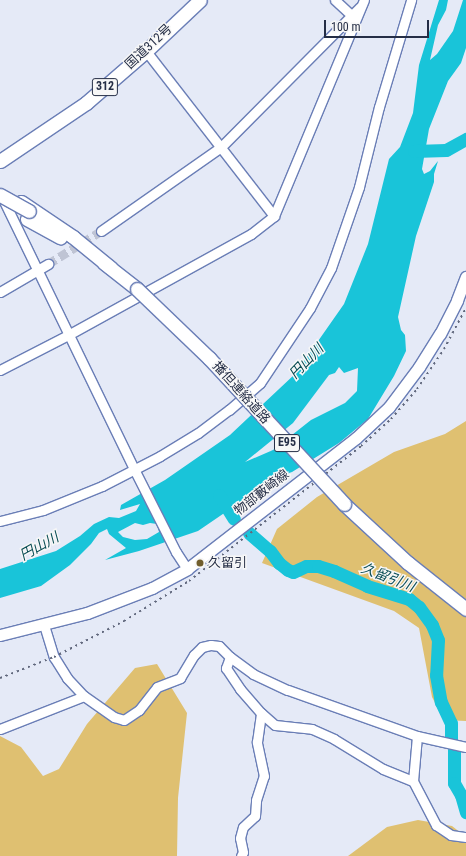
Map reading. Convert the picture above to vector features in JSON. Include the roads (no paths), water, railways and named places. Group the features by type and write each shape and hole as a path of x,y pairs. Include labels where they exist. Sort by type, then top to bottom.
{"highway":[{"name":"国道312号","path":"0,161 86,103 146,51 200,0"},
{"path":"0,189 28,212"},
{"path":"0,194 28,212"},
{"path":"0,205 28,212"},
{"name":"播但連絡道路","path":"28,212 111,268 137,289 209,358 344,504 408,563 466,609"}],"main road":[{"name":"物部藪崎線","path":"0,635 44,625 123,600 152,588 187,569 356,438 389,407 419,367 440,334 457,300 466,277"}],"street":[{"path":"335,0 351,15"},
{"path":"0,521 42,510 136,472 198,433 229,410 260,383 310,308 331,268 359,187 379,107 412,0"},
{"path":"101,231 221,147 363,2"},
{"path":"0,370 68,336 251,234 274,216 363,2"},
{"path":"146,51 274,216"},
{"path":"0,194 68,336 176,552 187,569"},
{"path":"0,292 48,264"},
{"path":"44,625 48,644 58,665 67,678 84,696 114,717 124,720 138,710 157,687 180,678 194,655 202,647 219,646 230,657 253,674 288,690 417,736 466,747"},
{"path":"230,657 226,668 240,689 261,713 275,725 312,729 334,739 383,768 413,781"},
{"path":"0,729 84,696"},
{"path":"240,856 243,852 240,838 243,827 255,816 256,800 264,776 257,742 261,713"},
{"path":"417,736 413,781 436,825 452,835 466,837"}],"water":[{"name":"円山川","path":"439,0 448,0 446,10 438,25 430,60 437,54 453,31 463,0 466,0 466,48 461,63 448,81 429,129 422,169 424,174 430,171 438,161 434,174 434,182 416,236 398,317 401,330 405,335 406,351 394,376 368,419 339,443 292,472 277,477 198,531 139,551 105,560 126,548 109,534 107,529 99,533 91,544 70,565 41,586 0,598 0,569 56,551 80,536 94,524 109,517 119,518 136,511 140,504 120,510 121,505 165,480 230,435 295,374 344,304 368,244 389,159 400,147 413,113 419,65","holes":["339,367 344,373 358,368 357,391 345,403 311,420 273,450 245,462 293,423 329,375 335,373","135,523 143,525 150,523 157,524 159,532 147,539 135,540 123,537 118,532"]}],"waterway":[{"path":"414,151 446,150 466,139"},
{"name":"久留引川","path":"219,495 234,519"},
{"name":"久留引川","path":"249,533 270,551 279,563 288,570 293,572 306,566 318,566 334,571 367,586 409,599 419,607 432,625 438,640 436,675 441,702 451,723 451,739"},
{"name":"久留引川","path":"454,749 454,783 461,795 466,812"}],"tunnel":[{"path":"48,264 101,231"}],"railway":[{"path":"0,678 54,657 124,621 189,581 361,446 391,419 417,389 444,349 466,308"}],"place":[{"name":"久留引","path":"200,563"}]}
